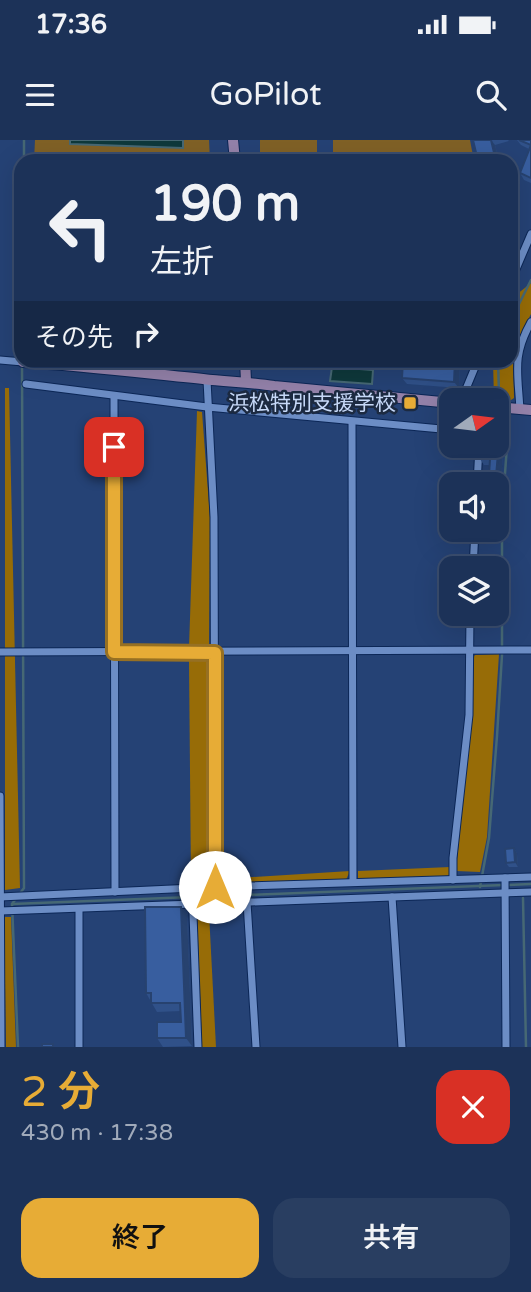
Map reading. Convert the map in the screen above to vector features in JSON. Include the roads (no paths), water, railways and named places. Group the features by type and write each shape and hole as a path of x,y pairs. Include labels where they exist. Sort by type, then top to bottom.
{"street":[{"path":"518,265 531,234"},
{"path":"518,349 531,322"},
{"path":"518,359 525,410"},
{"path":"114,368 207,380 246,381 439,402"},
{"path":"245,368 246,381"},
{"path":"466,388 475,368"},
{"path":"207,380 214,517 215,887"},
{"path":"26,384 207,407 439,429"},
{"path":"114,396 115,892"},
{"path":"352,422 352,882"},
{"path":"453,880 469,715 470,626"},
{"path":"2,652 531,650"},
{"path":"0,796 1,1047"},
{"path":"0,911 393,897 505,885 531,877"},
{"path":"0,897 453,880 505,885 531,892"},
{"path":"505,885 506,1047"},
{"path":"192,888 198,1047"},
{"path":"393,897 402,1047"},
{"path":"247,902 256,1047"},
{"path":"79,909 79,1047"}],"waterway":[{"path":"24,140 24,154"},
{"path":"518,306 531,280"},
{"path":"18,1047 12,904 24,888 22,368"},
{"path":"498,368 499,388"},
{"path":"480,887 489,838 502,655 502,516 506,458"},
{"path":"12,904 531,884"},
{"path":"523,898 526,1047"}],"place":[{"name":"浜松特別支援学校","path":"410,403"}]}
